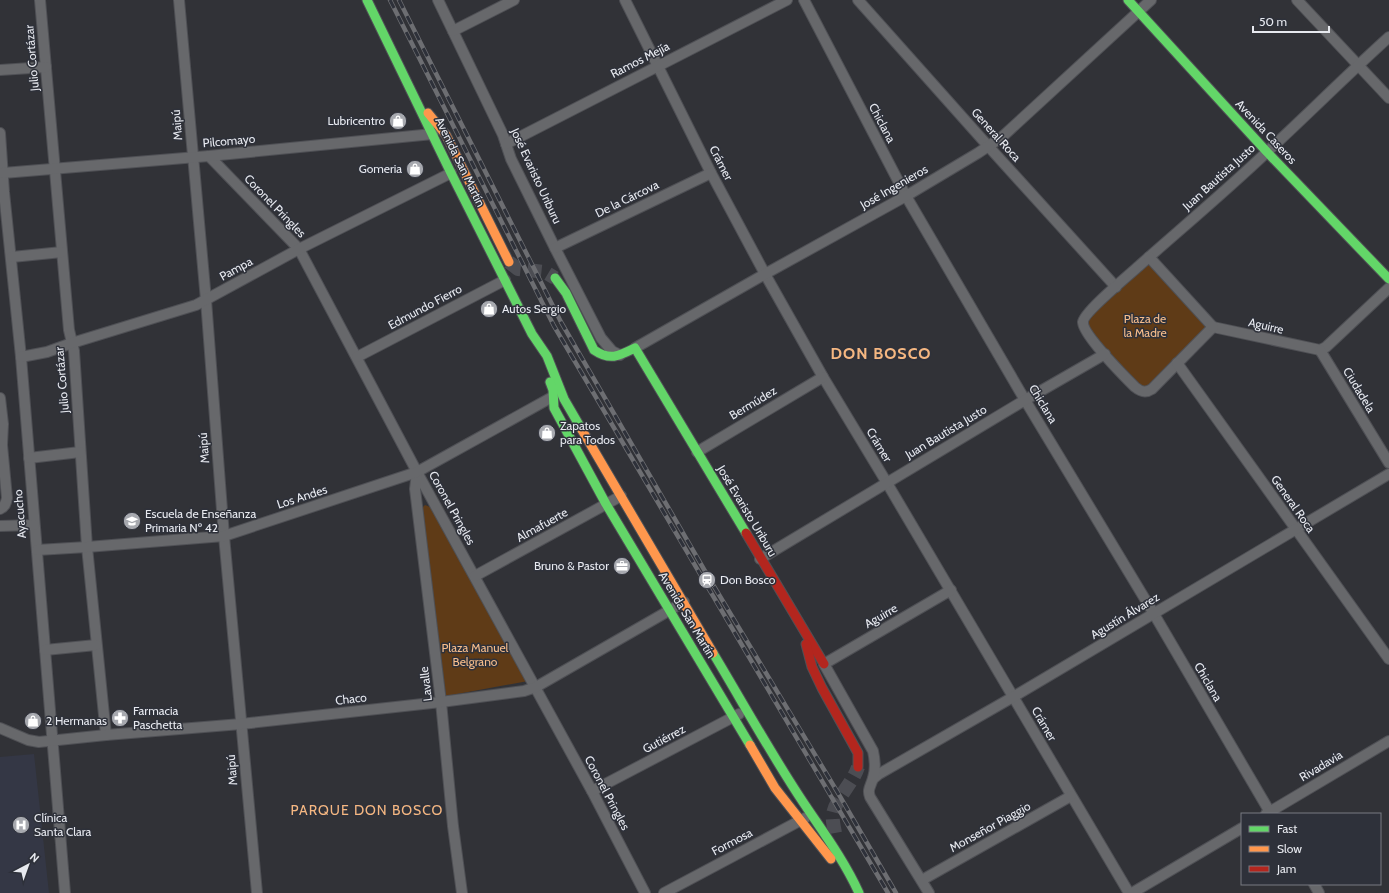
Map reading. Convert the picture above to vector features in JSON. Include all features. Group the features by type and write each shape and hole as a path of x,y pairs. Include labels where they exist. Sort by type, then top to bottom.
{"main road":[{"name":"Avenida San Martín","path":"367,0 451,173 532,334 539,342 553,369 564,399 747,710 803,802 852,878 859,893"},
{"name":"Avenida Caseros","path":"1128,0 1267,152 1389,279"},
{"path":"418,103 434,119 446,135 509,262"},
{"path":"555,278 566,293 594,350 607,358 620,356"},
{"name":"Avenida San Martín","path":"532,334 534,350 551,384 554,396 553,404 557,414 606,504 774,788 824,849 855,893"},
{"name":"José Ingenieros","path":"620,356 635,348"},
{"name":"José Evaristo Uriburu","path":"635,348 824,664"},
{"path":"557,414 566,416 594,463 601,462"},
{"path":"802,629 812,667 858,753 858,767"},
{"path":"835,833 869,893"}],"street":[{"name":"Julio Cortázar","path":"40,0 69,330 74,351 87,547 106,735"},
{"name":"Maipú","path":"179,0 206,300 224,536 257,893"},
{"name":"José Evaristo Uriburu","path":"438,0 506,144 511,159 601,338 612,351 620,356"},
{"path":"453,31 514,0"},
{"name":"Crámer","path":"625,0 711,173 764,274 823,377 1130,893"},
{"name":"Ramos Mejía","path":"506,144 786,0"},
{"name":"Chiclana","path":"804,0 906,196 1025,400 1154,614 1269,813"},
{"name":"General Roca","path":"858,0 1116,287"},
{"name":"José Ingenieros","path":"635,348 764,274 906,196 989,147 1002,137 1151,0"},
{"path":"1297,0 1389,98"},
{"name":"Juan Bautista Justo","path":"760,559 1025,400 1105,354 1084,329 1082,324 1083,319 1149,257 1267,152 1389,37"},
{"path":"0,70 46,67"},
{"name":"Ayacucho","path":"0,133 3,173 2,194 12,257 65,893"},
{"name":"Pilcomayo","path":"3,173 209,156 433,134"},
{"name":"Coronel Pringles","path":"209,156 298,249 357,357 417,472 536,687 645,893"},
{"name":"Pampa","path":"21,357 47,352 196,305 298,249 451,173"},
{"name":"De la Cárcova","path":"555,248 711,173"},
{"path":"12,257 62,252"},
{"path":"1105,354 1140,390 1145,392 1152,389 1213,327 1149,257"},
{"name":"Edmundo Fierro","path":"357,357 505,280"},
{"path":"1320,350 1326,347 1389,288"},
{"name":"Aguirre","path":"1213,327 1320,350"},
{"name":"Ciudadela","path":"1320,350 1389,463"},
{"name":"General Roca","path":"1176,363 1389,659"},
{"name":"Bermúdez","path":"697,452 823,377"},
{"name":"Los Andes","path":"37,550 224,536 417,472 554,396"},
{"name":"Ayacucho","path":"0,398 3,424 1,434 7,498 4,507 0,509"},
{"path":"28,458 80,452"},
{"name":"Lavalle","path":"417,472 415,488 441,702 453,826 462,893"},
{"name":"Agustín Álvarez","path":"873,779 879,774 1013,697 1389,474"},
{"name":"Almafuerte","path":"475,576 621,496"},
{"path":"0,526 34,525"},
{"name":"Aguirre","path":"824,664 951,590"},
{"name":"Chaco","path":"0,728 35,742 241,724 441,702 524,691 536,687 684,602"},
{"path":"45,650 96,645"},
{"name":"José Evaristo Uriburu","path":"824,664 873,751 881,760 893,766"},
{"name":"Gutiérrez","path":"592,791 747,710"},
{"name":"Rivadavia","path":"1269,813 1389,741"},
{"name":"José Evaristo Uriburu","path":"873,751 875,766 869,793 870,797 929,893"},
{"name":"Monseñor Piaggio","path":"922,880 1071,796"},
{"name":"Formosa","path":"664,893 812,815"},
{"path":"1130,893 1241,829"}],"shaded area":[{"name":"Clínica Santa Clara","path":"34,754 49,893 0,893 0,757"}],"green space":[{"name":"Plaza de la Madre","path":"1149,257 1213,327 1145,392 1105,354 1083,319"},
{"name":"Plaza Manuel Belgrano","path":"425,505 430,507 528,681 446,696 422,508"}],"tunnel":[{"path":"509,262 518,269 545,272 555,278"},
{"path":"835,833 833,814 837,802 856,773 858,767"}],"railway":[{"path":"390,0 554,326 888,893"},
{"path":"399,0 561,322 709,578 896,893"}],"traffic: fast":[{"path":"367,0 451,173 532,334 547,356 564,399 582,430"},
{"path":"1128,0 1267,152 1389,279"},
{"path":"555,278 566,293 594,350 605,355 614,356 635,348 746,533"},
{"path":"550,382 553,390 554,408 606,504 750,745"},
{"path":"713,653 780,766 840,858 859,893"}],"traffic: slow":[{"path":"428,113 446,135 509,262"},
{"path":"582,430 713,653"},
{"path":"750,745 775,788 831,859"}],"traffic: jam":[{"path":"746,533 824,664"},
{"path":"806,644 812,667 822,688 858,753 858,767"}],"place":[{"name":"Lubricentro","path":"398,121"},
{"name":"Gomeria","path":"415,169"},
{"name":"Autos Sergio","path":"489,309"},
{"name":"Zapatos para Todos","path":"547,433"},
{"name":"Escuela de Enseñanza Primaria Nº 42","path":"132,521"},
{"name":"Bruno & Pastor","path":"622,566"},
{"name":"Don Bosco","path":"707,580"},
{"name":"Farmacia Paschetta","path":"120,718"},
{"name":"2 Hermanas","path":"33,721"},
{"name":"Clínica Santa Clara","path":"21,825"}],"district":[{"name":"DON BOSCO","path":"881,353"},
{"name":"PARQUE DON BOSCO","path":"367,810"}]}
